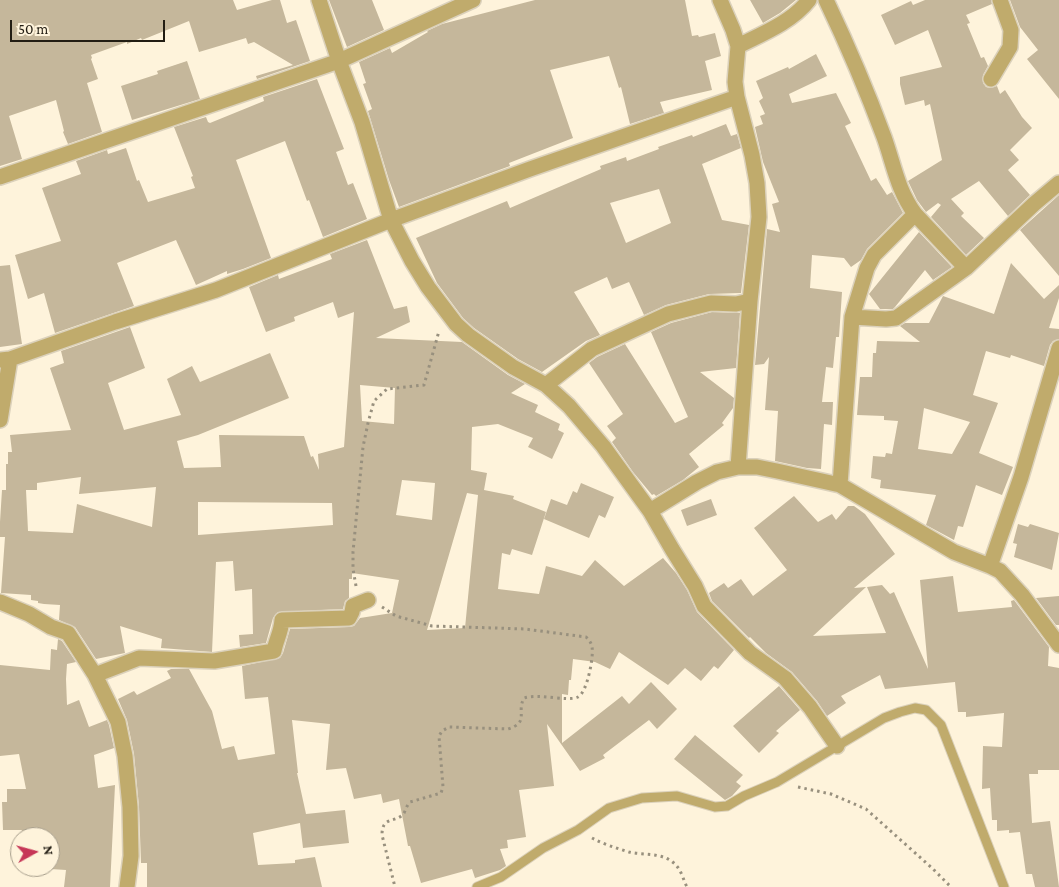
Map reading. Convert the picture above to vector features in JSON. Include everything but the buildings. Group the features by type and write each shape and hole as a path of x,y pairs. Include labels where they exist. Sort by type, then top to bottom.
{"street":[{"path":"319,0 362,122 391,220 428,287 446,308 456,324 488,351 546,385 587,426 650,511 695,586 704,606 750,653 785,678 810,707 837,746"},
{"path":"0,177 339,61 473,0"},
{"path":"720,0 738,46 737,97 752,155 757,184 759,217 750,301 738,467"},
{"path":"738,46 770,30 791,16 809,0"},
{"path":"991,79 1010,47 1011,30 1000,0"},
{"path":"830,1 885,138 894,172 905,200 915,214 966,268"},
{"path":"0,420 5,359 216,290 391,220 737,97"},
{"path":"852,317 896,318 966,268 1034,204 1059,184"},
{"path":"840,485 852,317 867,268 874,255 915,214"},
{"path":"546,385 592,349 668,314 711,303 736,304 750,301"},
{"path":"990,566 1021,477 1059,348"},
{"path":"650,511 716,472 738,467 757,467 840,485 954,552 1000,571 1022,595 1059,645"},
{"path":"95,675 139,658 214,661 274,651 276,641 280,637 282,620 349,618 353,606 368,600"},
{"path":"0,602 29,614 51,627 68,633 95,675 118,722 125,756 130,807 131,856 127,887"}],"lane":[{"path":"477,887 502,877 543,848 578,830 609,808 642,798 677,796 715,807 728,806 744,796 777,782 884,718 915,708 926,710 941,724 1004,887"}],"path":[{"path":"395,887 382,828 386,822 402,815 410,802 441,793 443,787 439,736 442,731 449,727 508,729 520,723 522,719 521,703 524,698 531,696 579,697 584,691 592,654 592,645 586,637 525,629 432,626 396,616 368,600 356,586 353,552 363,447 374,401 387,389 424,386 446,308"},
{"path":"777,782 830,794 866,809 951,887"},
{"path":"578,830 599,842 630,852 659,855 669,859 678,868 687,887"}]}
